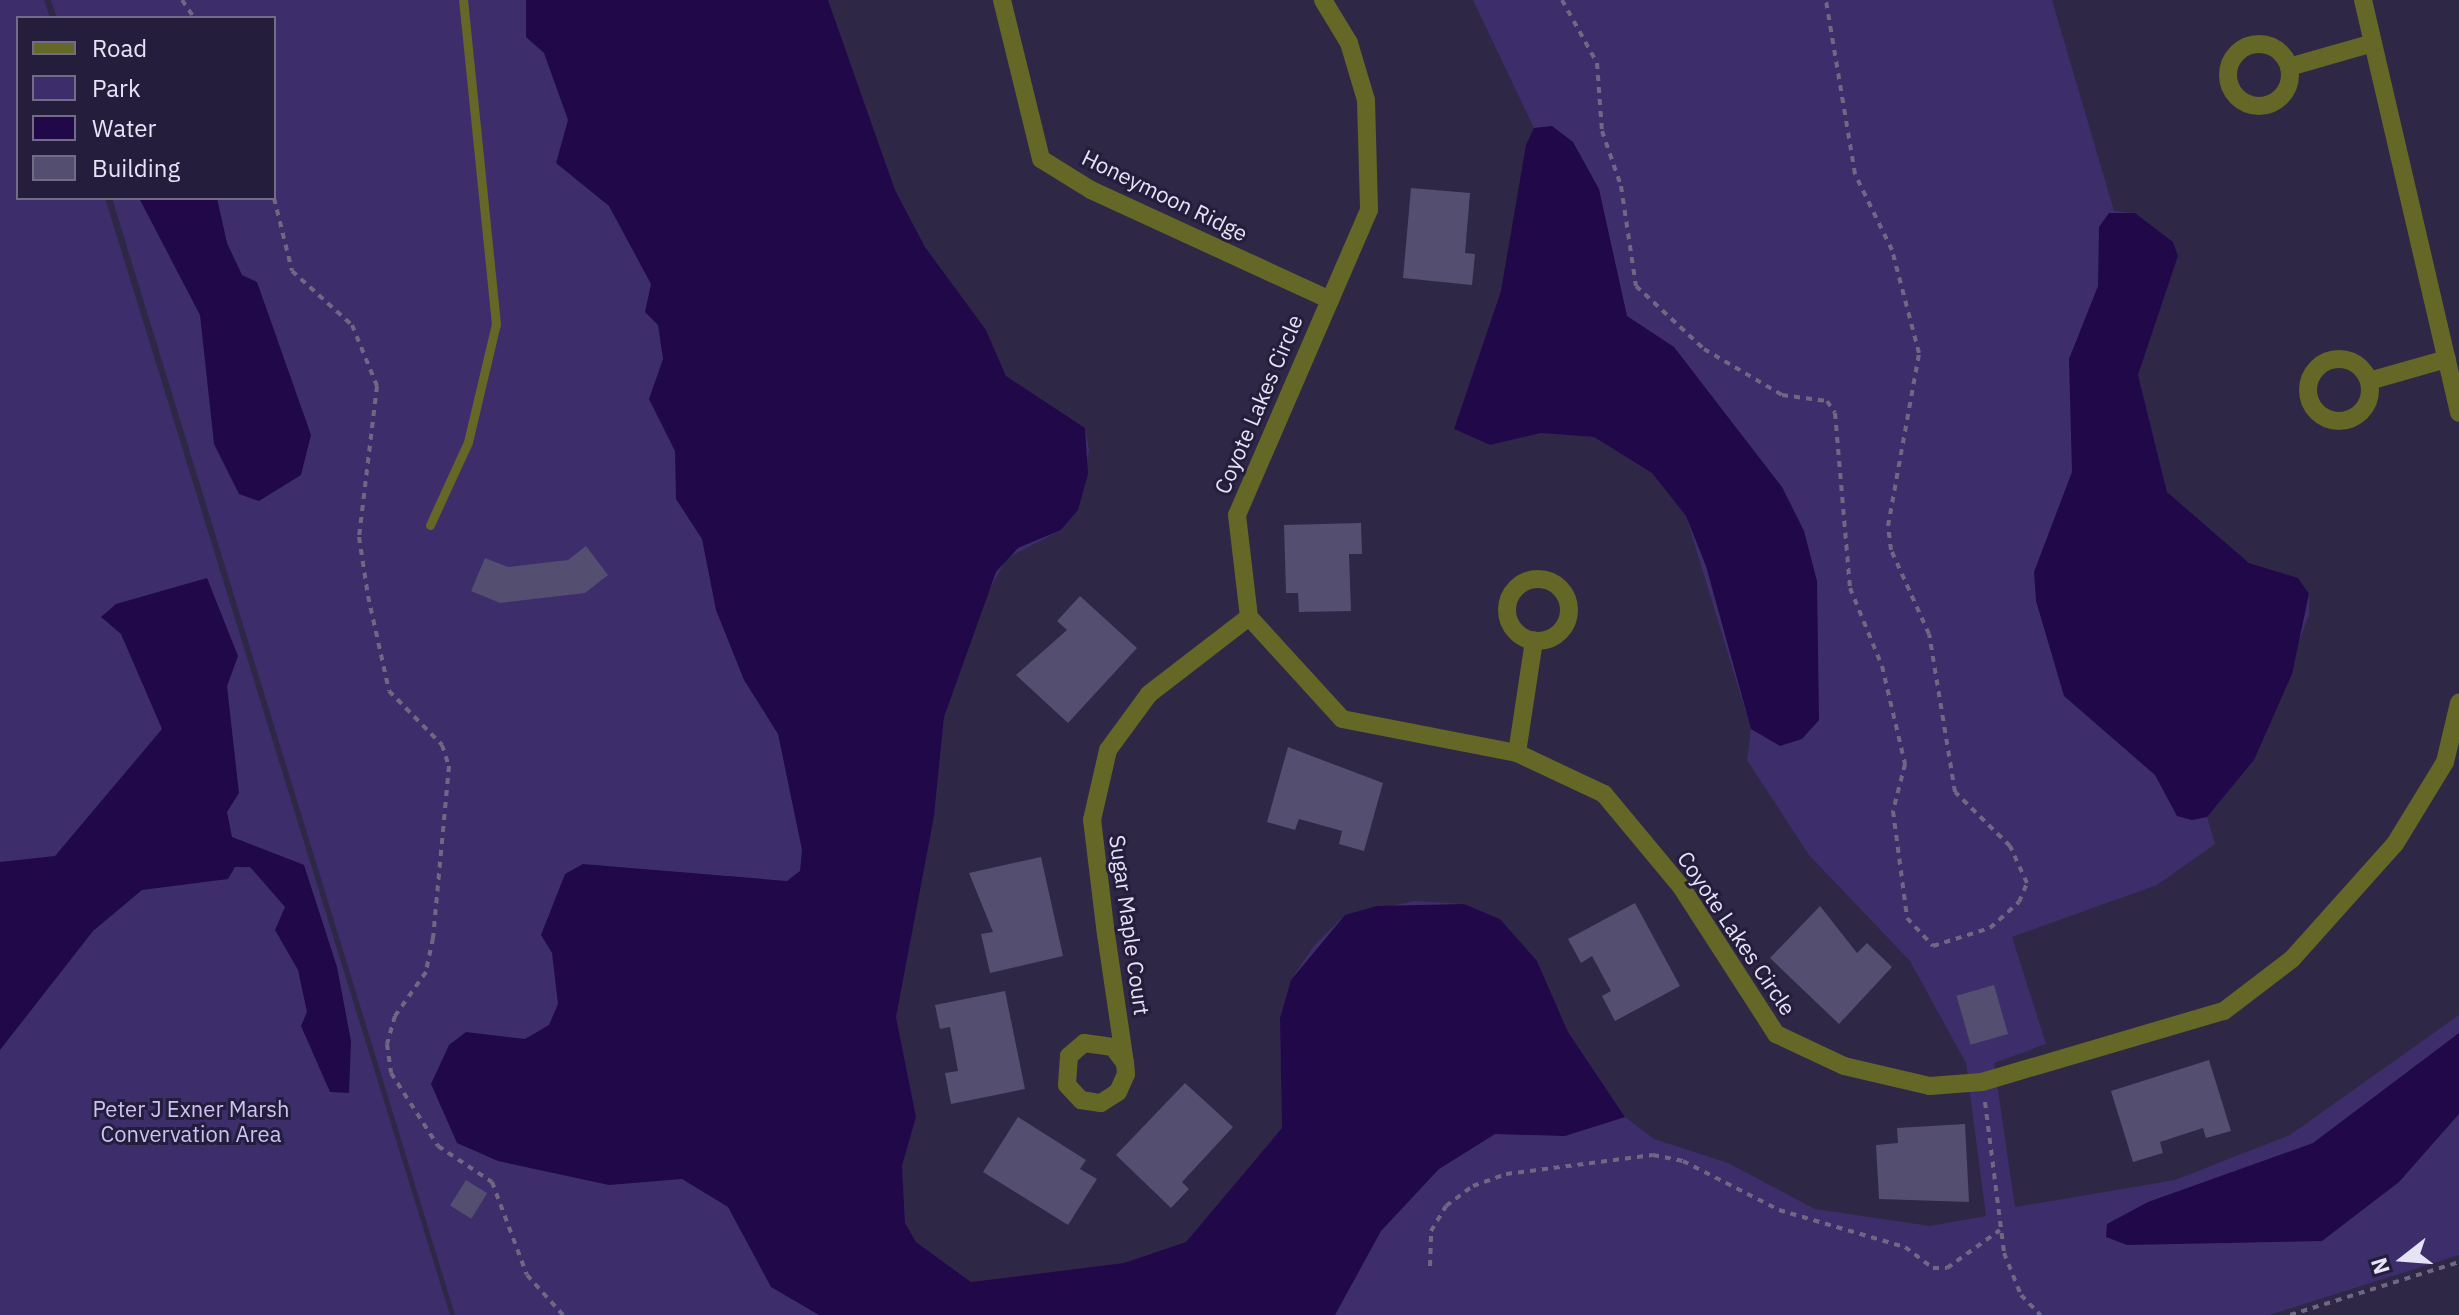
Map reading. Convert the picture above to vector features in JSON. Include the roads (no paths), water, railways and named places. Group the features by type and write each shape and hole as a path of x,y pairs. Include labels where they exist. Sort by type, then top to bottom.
{"street":[{"name":"Honeymoon Ridge","path":"1002,0 1041,159 1091,190 1330,300"},
{"name":"Coyote Lakes Circle","path":"1323,0 1349,43 1366,100 1369,210 1237,515 1249,617 1342,719 1517,753 1604,794 1682,888 1776,1034 1844,1066 1930,1086 1982,1082 2224,1011 2292,959 2395,844 2452,765 2459,703"},
{"path":"2363,0 2459,413"},
{"path":"2289,67 2373,43"},
{"path":"2369,381 2447,359"},
{"name":"Sugar Maple Court","path":"1125,1063 1092,820 1108,750 1149,694 1249,617"},
{"path":"1517,753 1534,640"}],"lane":[{"path":"430,525 468,442 496,324 463,0"}],"water":[{"path":"526,0 828,0 895,190 925,247 986,330 1006,376 1085,428 1088,474 1078,510 1061,530 1018,548 996,572 944,717 934,816 896,1017 916,1117 902,1166 905,1223 916,1242 971,1282 1124,1263 1186,1242 1282,1128 1280,1018 1291,980 1345,915 1377,906 1464,904 1500,919 1537,961 1568,1032 1625,1117 1565,1136 1495,1134 1439,1169 1381,1231 1335,1315 819,1315 771,1287 728,1207 682,1179 609,1185 498,1161 457,1143 431,1084 449,1045 466,1032 525,1039 549,1025 558,1004 552,953 541,935 565,874 583,864 787,881 800,871 802,850 778,734 744,680 716,610 702,539 676,499 675,451 649,399 663,359 658,325 645,312 651,284 609,206 556,163 568,120 544,53 526,37"},
{"path":"1552,126 1573,142 1599,189 1627,316 1674,347 1782,487 1804,531 1817,581 1819,720 1802,739 1780,746 1751,729 1706,566 1686,516 1652,473 1594,437 1541,433 1490,445 1454,429 1501,291 1526,145 1534,128"},
{"path":"140,200 217,200 227,243 242,275 257,282 311,435 301,475 259,501 239,494 214,444 200,315"},
{"path":"2109,213 2135,213 2173,242 2178,256 2138,375 2167,492 2249,563 2298,578 2309,594 2292,674 2254,760 2207,817 2192,820 2177,816 2155,775 2064,696 2036,601 2034,572 2072,472 2069,359 2098,286 2099,227"},
{"path":"207,578 238,656 227,686 239,793 227,812 232,837 304,865 337,967 351,1041 349,1093 330,1092 301,1026 307,1012 298,970 275,930 285,907 250,867 235,867 228,879 142,890 93,931 0,1050 0,862 55,856 162,729 121,634 101,617 116,604"},
{"path":"2459,1033 2459,1114 2399,1182 2322,1241 2127,1245 2106,1237 2107,1224 2148,1202 2313,1143"}],"park label":[{"name":"Peter J Exner Marsh Convervation Area","path":"191,1120"}]}
